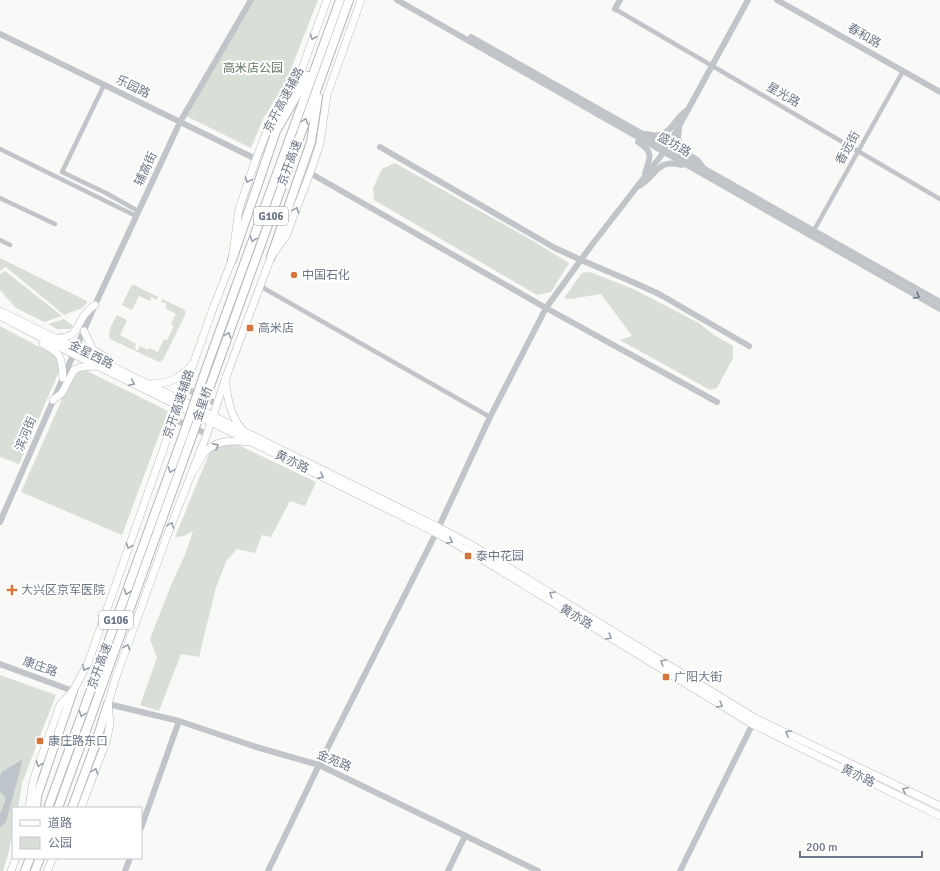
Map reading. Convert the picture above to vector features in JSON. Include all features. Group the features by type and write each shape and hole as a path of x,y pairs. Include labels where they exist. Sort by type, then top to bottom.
{"highway":[{"name":"京开高速","path":"215,372 323,59 340,0"},
{"name":"京开高速","path":"206,369 323,59 349,0"},
{"path":"271,257 311,142 323,59"},
{"path":"232,260 276,131 323,59"},
{"name":"金星桥","path":"188,434 206,369"},
{"name":"金星桥","path":"188,434 215,372"},
{"name":"京开高速","path":"48,807 188,434"},
{"name":"京开高速","path":"58,807 188,434"},
{"path":"36,807 37,796 73,691"},
{"path":"72,807 108,704"},
{"path":"25,871 30,859"}],"main road":[{"name":"京开高速辅路","path":"28,807 35,775 60,706 73,691 88,663 193,364 232,260 239,209 256,159 267,131 299,77 327,0"},
{"path":"81,807 107,739 110,723 108,704 116,677 166,536 207,434 226,377 271,257 286,236 310,173 320,143 327,95 361,0"},
{"path":"54,338 64,338 75,332 86,312 95,305"},
{"name":"金星西路","path":"0,311 54,338 97,366 180,403"},
{"name":"金星西路","path":"0,316 28,331 151,384 180,403"},
{"path":"28,331 35,339 57,352 61,357 63,378"},
{"path":"84,331 93,350 113,360 121,370"},
{"path":"151,384 164,384 173,381 180,377 193,364"},
{"path":"53,400 62,393 74,370 81,367 97,366"},
{"path":"226,377 226,386 236,424 242,430"},
{"path":"180,403 212,418"},
{"name":"黄亦路","path":"212,418 242,430 437,530 467,550 754,721 940,816"},
{"name":"黄亦路","path":"212,418 253,442 437,530"},
{"path":"191,474 197,468 205,452 215,444 230,440 253,442"},
{"name":"黄亦路","path":"754,721 940,806"},
{"path":"11,871 16,859"},
{"path":"47,871 53,859"}],"street":[{"name":"辅高街","path":"75,351 180,122 251,0"},
{"name":"盛坊路","path":"397,0 622,128 704,169 940,309"},
{"name":"盛坊路","path":"405,0 637,131 690,167 940,302"},
{"path":"615,9 620,0"},
{"path":"268,871 319,765 437,530 490,417 546,308 580,260 665,150 748,0"},
{"name":"春和路","path":"777,0 940,92"},
{"name":"星光路","path":"615,9 940,199"},
{"name":"乐园路","path":"0,34 256,159"},
{"name":"香远街","path":"812,233 903,71"},
{"path":"104,85 62,172 106,193 137,213"},
{"path":"637,131 650,135 667,133 679,116 688,110"},
{"path":"681,121 678,137 680,149 697,160 704,169"},
{"path":"622,128 632,138 648,149 650,154 648,166 642,180"},
{"path":"380,147 555,248 659,294 749,346"},
{"path":"0,150 137,213"},
{"path":"636,188 647,181 661,165 667,163 690,167"},
{"path":"310,173 546,308 717,402"},
{"path":"0,198 55,224"},
{"path":"0,240 10,245"},
{"path":"260,286 490,417"},
{"path":"926,294 940,296"},
{"name":"滨河街","path":"0,522 75,351"},
{"path":"185,388 217,404"},
{"path":"174,420 207,434"},
{"name":"康庄路","path":"0,664 73,691"},
{"name":"金苑路","path":"108,704 179,721 256,747 319,765 538,871"},
{"path":"142,825 179,721"},
{"path":"680,871 754,721"},
{"path":"448,871 465,836"},
{"path":"126,871 130,859"}],"green space":[{"name":"高米店公园","path":"251,0 318,0 285,84 263,119 251,148 184,115"},
{"path":"395,163 569,263 551,292 537,295 374,200 373,188 382,169"},
{"path":"0,258 87,301 87,303 82,308 64,315 6,267 0,271"},
{"path":"5,271 62,316 44,322 16,308 0,290 0,274"},
{"path":"590,272 633,289 699,323 714,335 733,346 733,358 717,388 710,390 620,340 632,336 601,294 570,299 564,298 582,273"},
{"path":"134,285 158,297 157,300 151,297 150,301 139,296 132,310 122,305 131,286"},
{"path":"162,299 185,310 185,315 163,360 159,362 110,339 110,330 117,315 127,320 120,335 136,344 136,350 138,350 140,346 148,350 149,348 158,352 164,339 167,340 174,326 171,324 176,314 165,308 167,304 161,302"},
{"path":"64,319 73,326 70,329 57,329 48,324"},
{"path":"0,326 64,360 19,464 0,457"},
{"path":"85,370 168,411 122,535 21,492 71,379 80,371"},
{"path":"230,441 316,482 305,506 290,501 271,537 262,535 255,553 237,549 227,560 216,587 199,657 181,654 159,711 140,705 157,658 150,639 171,585 185,555 193,531 184,536 175,537 209,454 221,444"},
{"path":"0,675 56,695 22,783 18,807 12,807 11,840 3,871 0,871"}],"shaded area":[{"path":"23,759 6,822 0,827 0,814 5,802 5,797 0,791 0,776 2,772"}],"place":[{"name":"中国石化","path":"294,275"},
{"name":"高米店","path":"250,328"},
{"name":"泰中花园","path":"468,556"},
{"name":"大兴区京军医院","path":"12,590"},
{"name":"广阳大街","path":"666,677"},
{"name":"康庄路东口","path":"40,741"}]}
